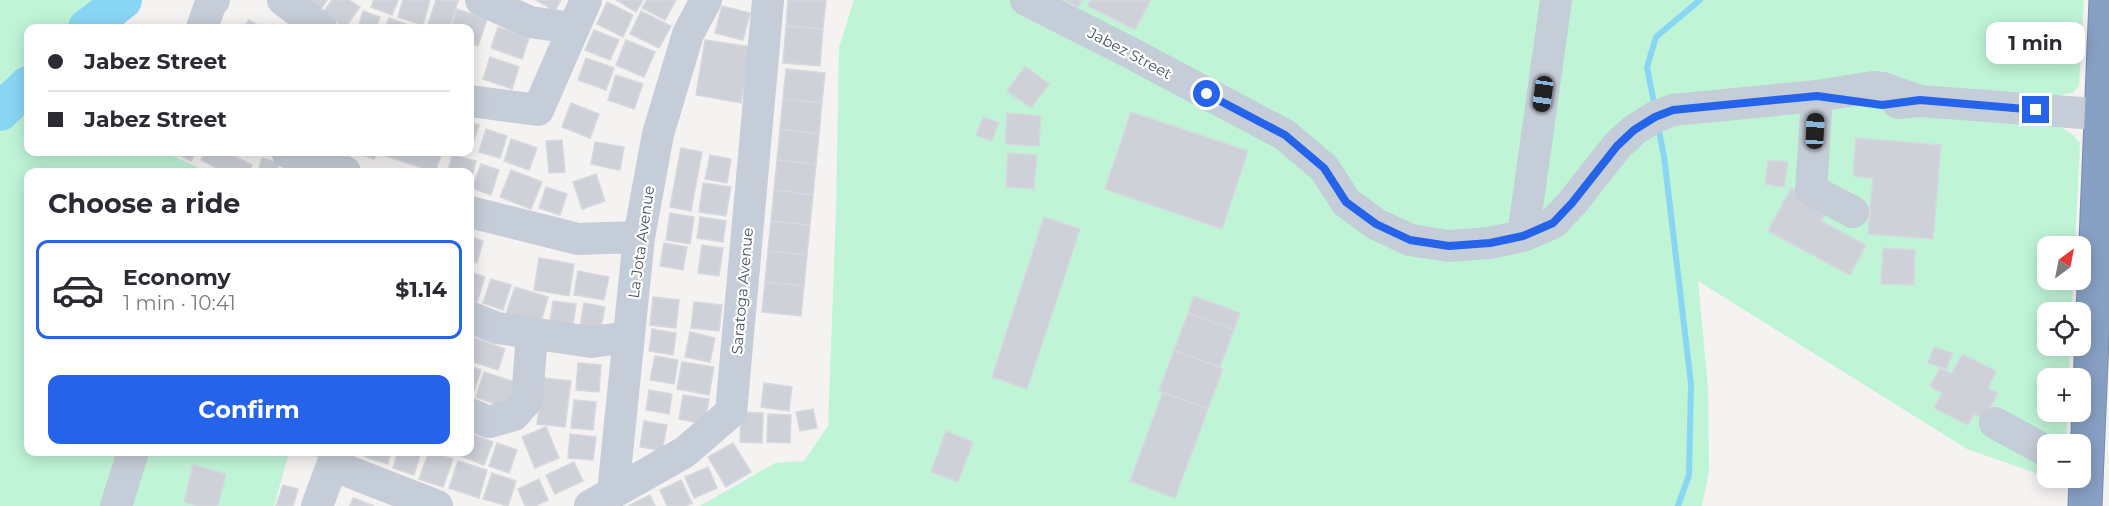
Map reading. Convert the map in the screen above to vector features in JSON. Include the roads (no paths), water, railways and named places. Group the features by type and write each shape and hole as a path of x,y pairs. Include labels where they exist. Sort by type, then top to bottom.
{"highway":[{"path":"2087,434 2103,202 2106,0"},
{"path":"2084,488 2085,506"}],"street":[{"path":"203,24 214,0"},
{"path":"283,0 316,24"},
{"path":"481,0 530,22 572,28"},
{"path":"474,102 538,110 585,0"},
{"name":"La Jota Avenue","path":"602,499 629,337 639,237 658,134 688,34 706,0"},
{"name":"Saratoga Avenue","path":"602,499 685,452 731,412 768,0"},
{"name":"Jabez Street","path":"1026,0 1285,135 1324,168 1346,202 1376,224 1410,240 1449,246 1490,243 1523,236 1553,223 1572,203 1617,146 1634,130 1655,117 1673,110 1817,96 1882,105 1920,100 2105,115"},
{"path":"1523,236 1556,0"},
{"path":"1817,96 1811,190 1853,212"},
{"path":"299,156 334,168"},
{"path":"474,213 578,239 639,237"},
{"path":"474,319 497,328 591,342 629,337"},
{"path":"474,416 489,422 514,415 527,400 532,333"},
{"path":"1995,423 2037,446"},
{"path":"116,506 132,456"},
{"path":"317,506 334,458 436,506"}],"waterway":[{"path":"92,24 123,0"},
{"path":"1655,108 1647,67 1656,37 1700,0"},
{"path":"0,112 24,89"},
{"path":"1658,126 1664,156 1691,384 1689,475 1678,506"}]}
